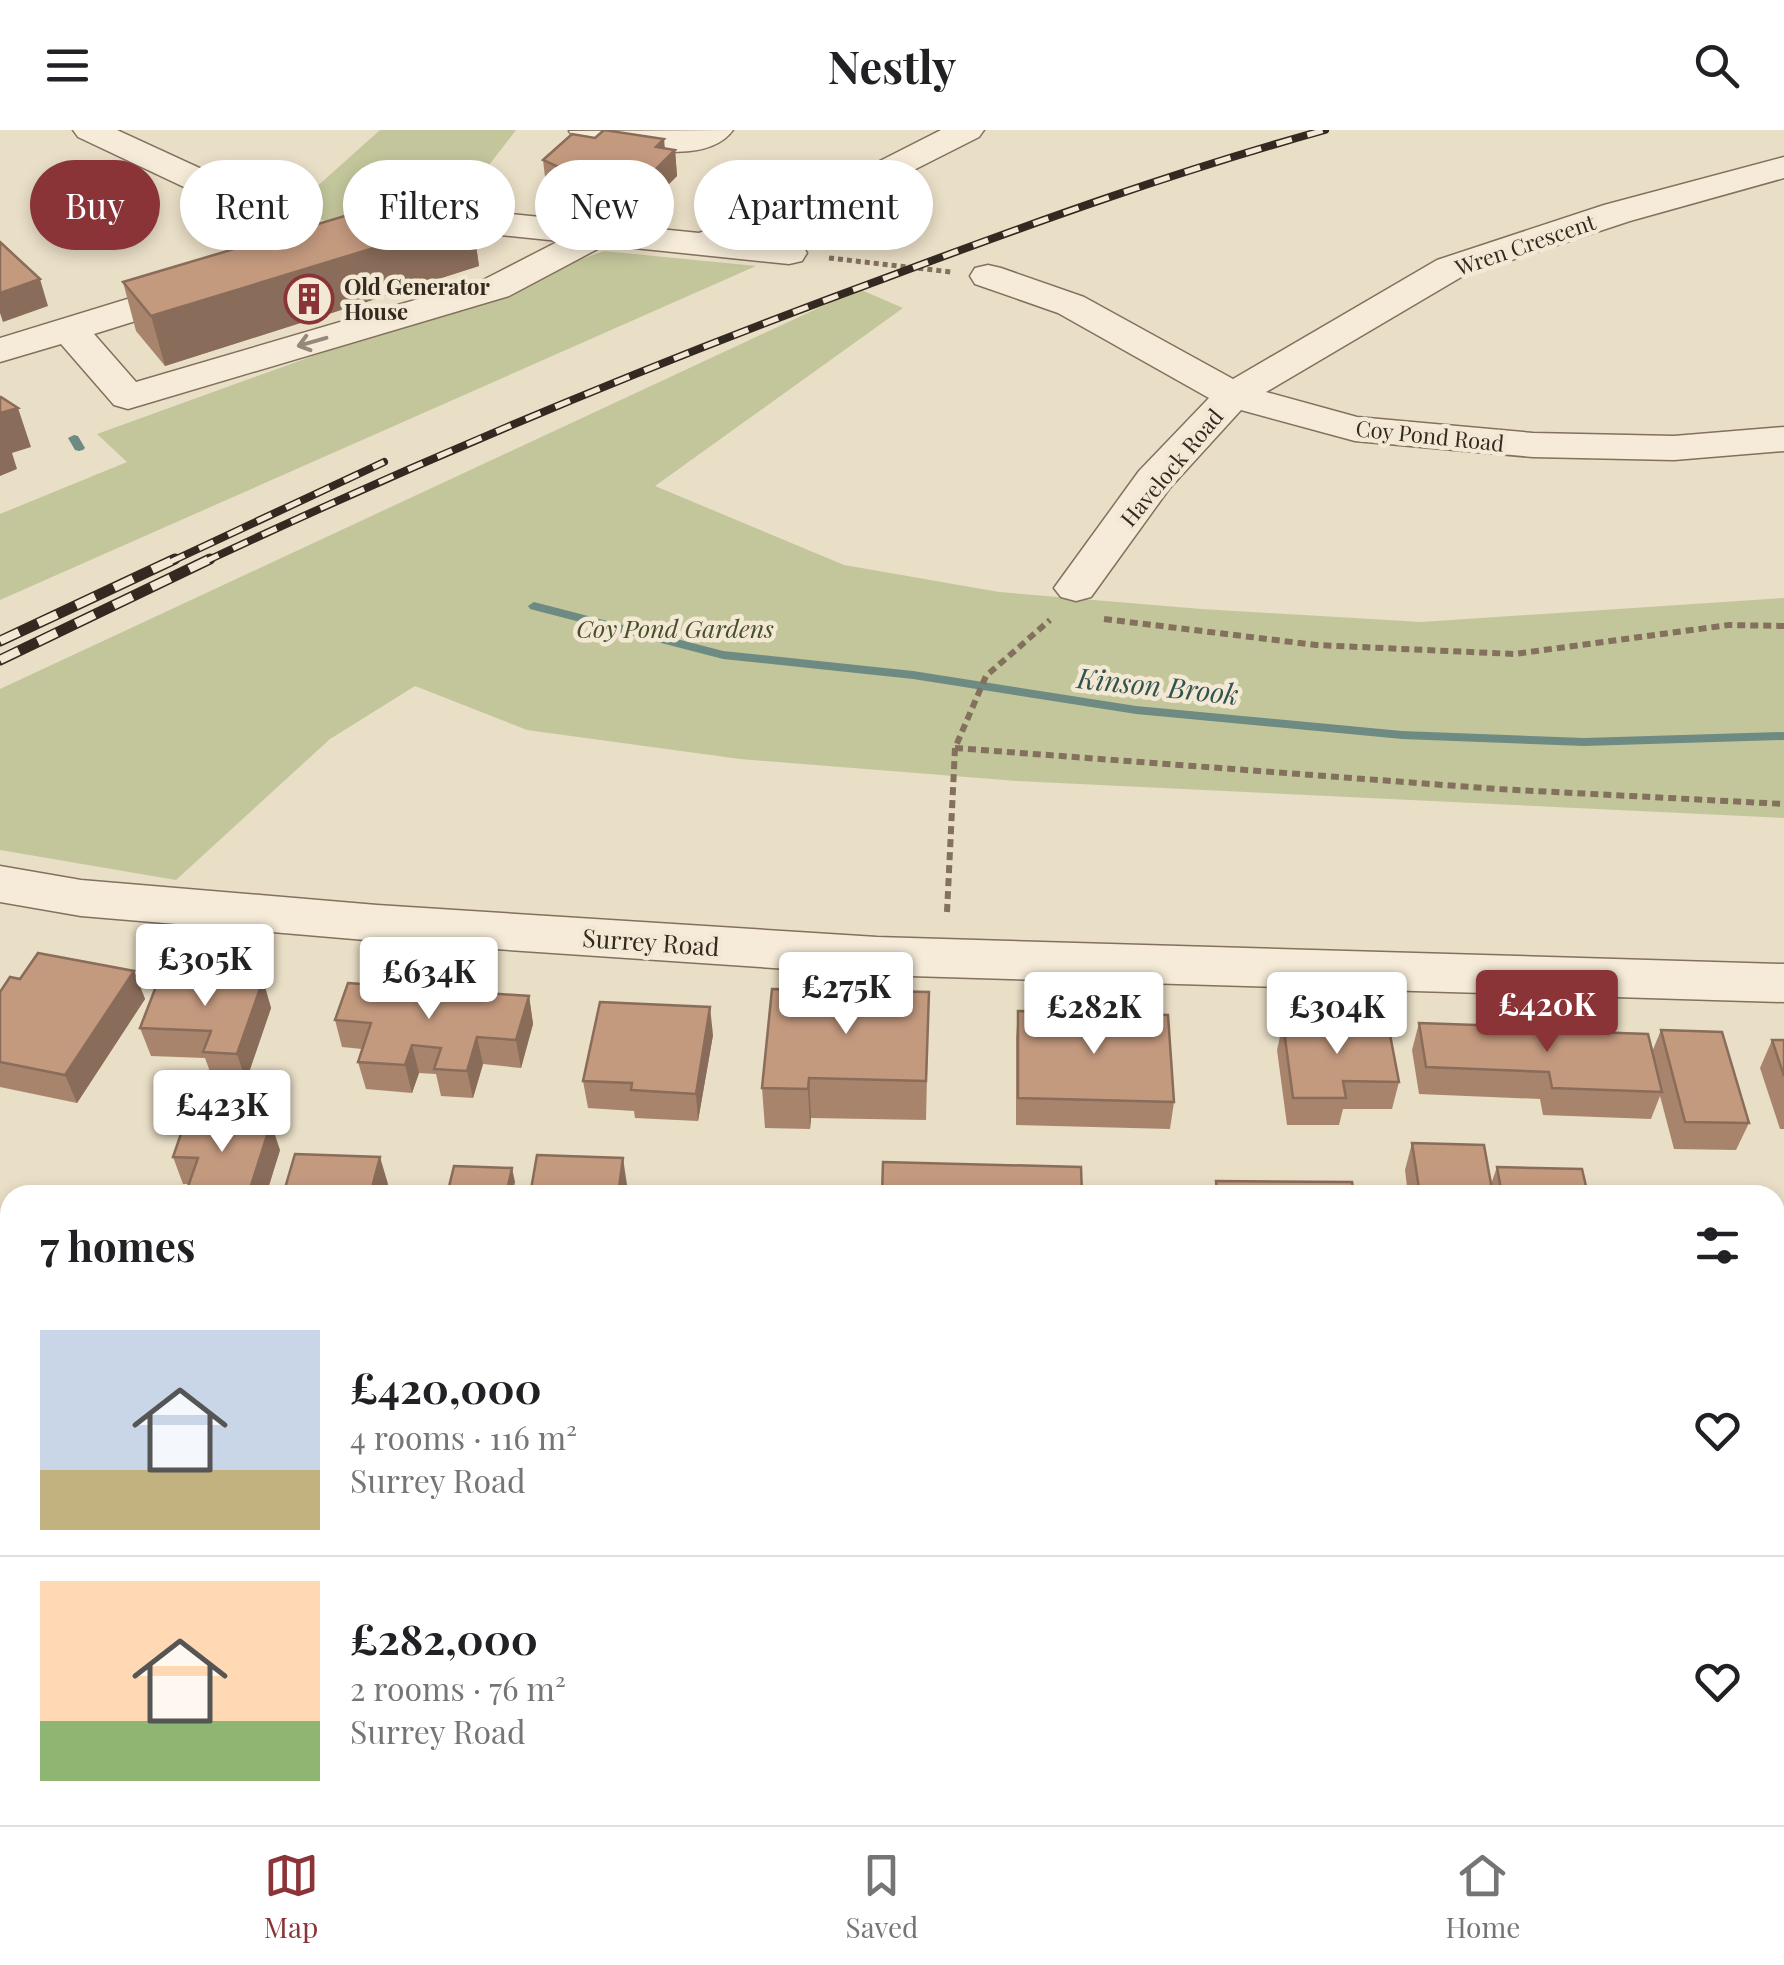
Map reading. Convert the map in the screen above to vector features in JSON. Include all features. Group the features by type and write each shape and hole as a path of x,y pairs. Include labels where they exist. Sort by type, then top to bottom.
{"street":[{"path":"90,130 339,246"},
{"path":"586,131 685,142 703,140 716,130"},
{"path":"687,242 878,175 966,130"},
{"name":"Wren Crescent","path":"1233,394 1450,268 1784,166"},
{"path":"285,262 402,227 436,222 535,228"},
{"path":"674,241 788,253"},
{"path":"69,329 128,397 496,288 568,250"},
{"name":"Coy Pond Road","path":"988,276 1071,305 1233,394 1355,430 1533,445 1674,448 1784,439"},
{"path":"0,350 232,278"},
{"name":"Havelock Road","path":"1076,606 1154,480 1233,394"},
{"name":"Surrey Road","path":"0,884 80,898 358,921 877,956 1784,983"}],"path":[{"path":"687,242 694,232"},
{"path":"788,253 988,276"},
{"path":"946,929 955,748 986,676 1076,606 1316,645 1514,654 1729,625 1784,626"},
{"path":"955,748 1497,789 1784,804"}],"green space":[{"path":"380,130 516,130 493,160 347,160"},
{"path":"343,163 343,224 323,220 323,181"},
{"path":"604,251 756,266 0,600 0,514 127,462 97,434"},
{"name":"Coy Pond Gardens","path":"859,289 903,308 655,486 844,565 999,592 1421,622 1784,598 1784,818 1017,781 740,759 527,730 415,686 330,739 176,880 0,850 0,689"}],"building":[{"path":"604,130 664,139 656,147 675,150 665,160 543,160 572,134 595,138"},
{"path":"343,217 343,250 367,250 151,316 123,282 231,250 323,250 323,223"},
{"path":"0,242 40,279 0,293"},
{"path":"1,397 18,408 0,413"},
{"path":"38,953 134,971 65,1075 0,1062 0,992 10,977 20,979"},
{"path":"160,976 263,980 237,1054 203,1052 211,1031 140,1028"},
{"path":"348,983 529,996 516,1040 477,1037 467,1071 434,1069 441,1048 412,1045 405,1065 358,1062 371,1023 335,1020"},
{"path":"772,989 929,992 926,1081 809,1078 808,1089 762,1088"},
{"path":"600,1002 710,1007 696,1094 631,1090 632,1083 583,1081"},
{"path":"1018,1011 1168,1015 1174,1102 1018,1098"},
{"path":"1283,1023 1388,1024 1399,1082 1343,1081 1346,1098 1293,1098"},
{"path":"1419,1023 1648,1034 1662,1092 1552,1088 1549,1072 1426,1067"},
{"path":"1661,1030 1722,1032 1749,1123 1685,1122"},
{"path":"1772,1040 1784,1040 1784,1076"},
{"path":"186,1119 271,1123 251,1185 189,1185 198,1158 173,1157"},
{"path":"1412,1143 1484,1145 1491,1185 1418,1185"},
{"path":"295,1154 380,1157 373,1185 286,1185"},
{"path":"537,1155 623,1158 619,1185 532,1185"},
{"path":"883,1162 1081,1167 1082,1185 882,1185"},
{"path":"454,1166 512,1168 508,1185 449,1185"},
{"path":"1497,1167 1582,1169 1586,1185 1500,1185"},
{"path":"1216,1181 1352,1185 1216,1185"}],"waterway":[{"name":"Kinson Brook","path":"74,438 79,448"},
{"name":"Kinson Brook","path":"534,606 723,655 913,675 1136,710 1402,735 1584,742 1784,736"}],"railway":[{"path":"204,562 458,448 715,343 1051,218 1325,130"},
{"path":"170,562 384,462"},
{"path":"0,641 175,559"},
{"path":"0,660 210,559"}],"place":[{"name":"Old Generator House","path":"309,299"}]}
